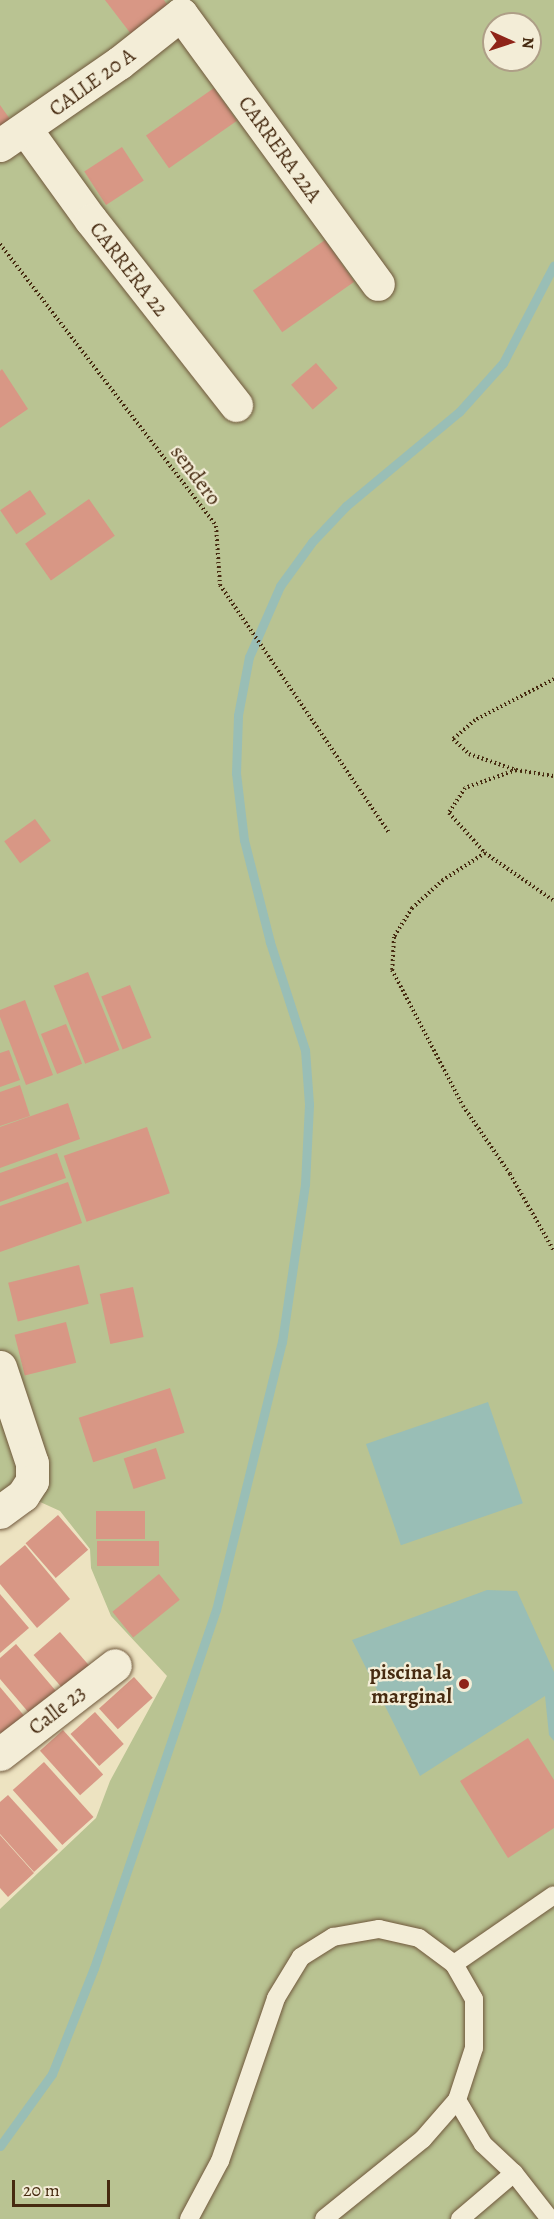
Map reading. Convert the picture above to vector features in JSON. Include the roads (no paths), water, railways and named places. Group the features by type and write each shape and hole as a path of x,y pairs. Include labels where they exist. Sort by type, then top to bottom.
{"street":[{"name":"CALLE 20 A","path":"13,137 181,14"},
{"name":"CARRERA 22A","path":"181,14 378,284"},
{"name":"CARRERA 22","path":"13,137 91,220 236,405"},
{"path":"0,1366 32,1463 32,1481 11,1503"},
{"name":"Calle 23","path":"0,1754 115,1665"}],"lane":[{"path":"454,1964 554,1895"},
{"path":"189,2219 220,2161 276,1998 302,1957 333,1937 379,1929 419,1938 454,1964 474,1999 474,2048 457,2100 423,2139 324,2219"},
{"path":"457,2100 483,2144 514,2173 550,2219"},
{"path":"460,2219 514,2173"}],"water":[{"path":"488,1402 523,1503 401,1545 366,1444"},
{"name":"piscina la marginal","path":"487,1590 517,1591 554,1672 554,1741 549,1735 545,1696 420,1776 352,1640"}],"waterway":[{"path":"0,2146 52,2074 94,1968 216,1610 282,1342 305,1184 309,1104 305,1050 270,942 244,840 236,773 238,715 249,657 280,586 312,542 346,506 459,412 503,363 554,265"}],"place":[{"name":"piscina la marginal","path":"464,1684"}]}
